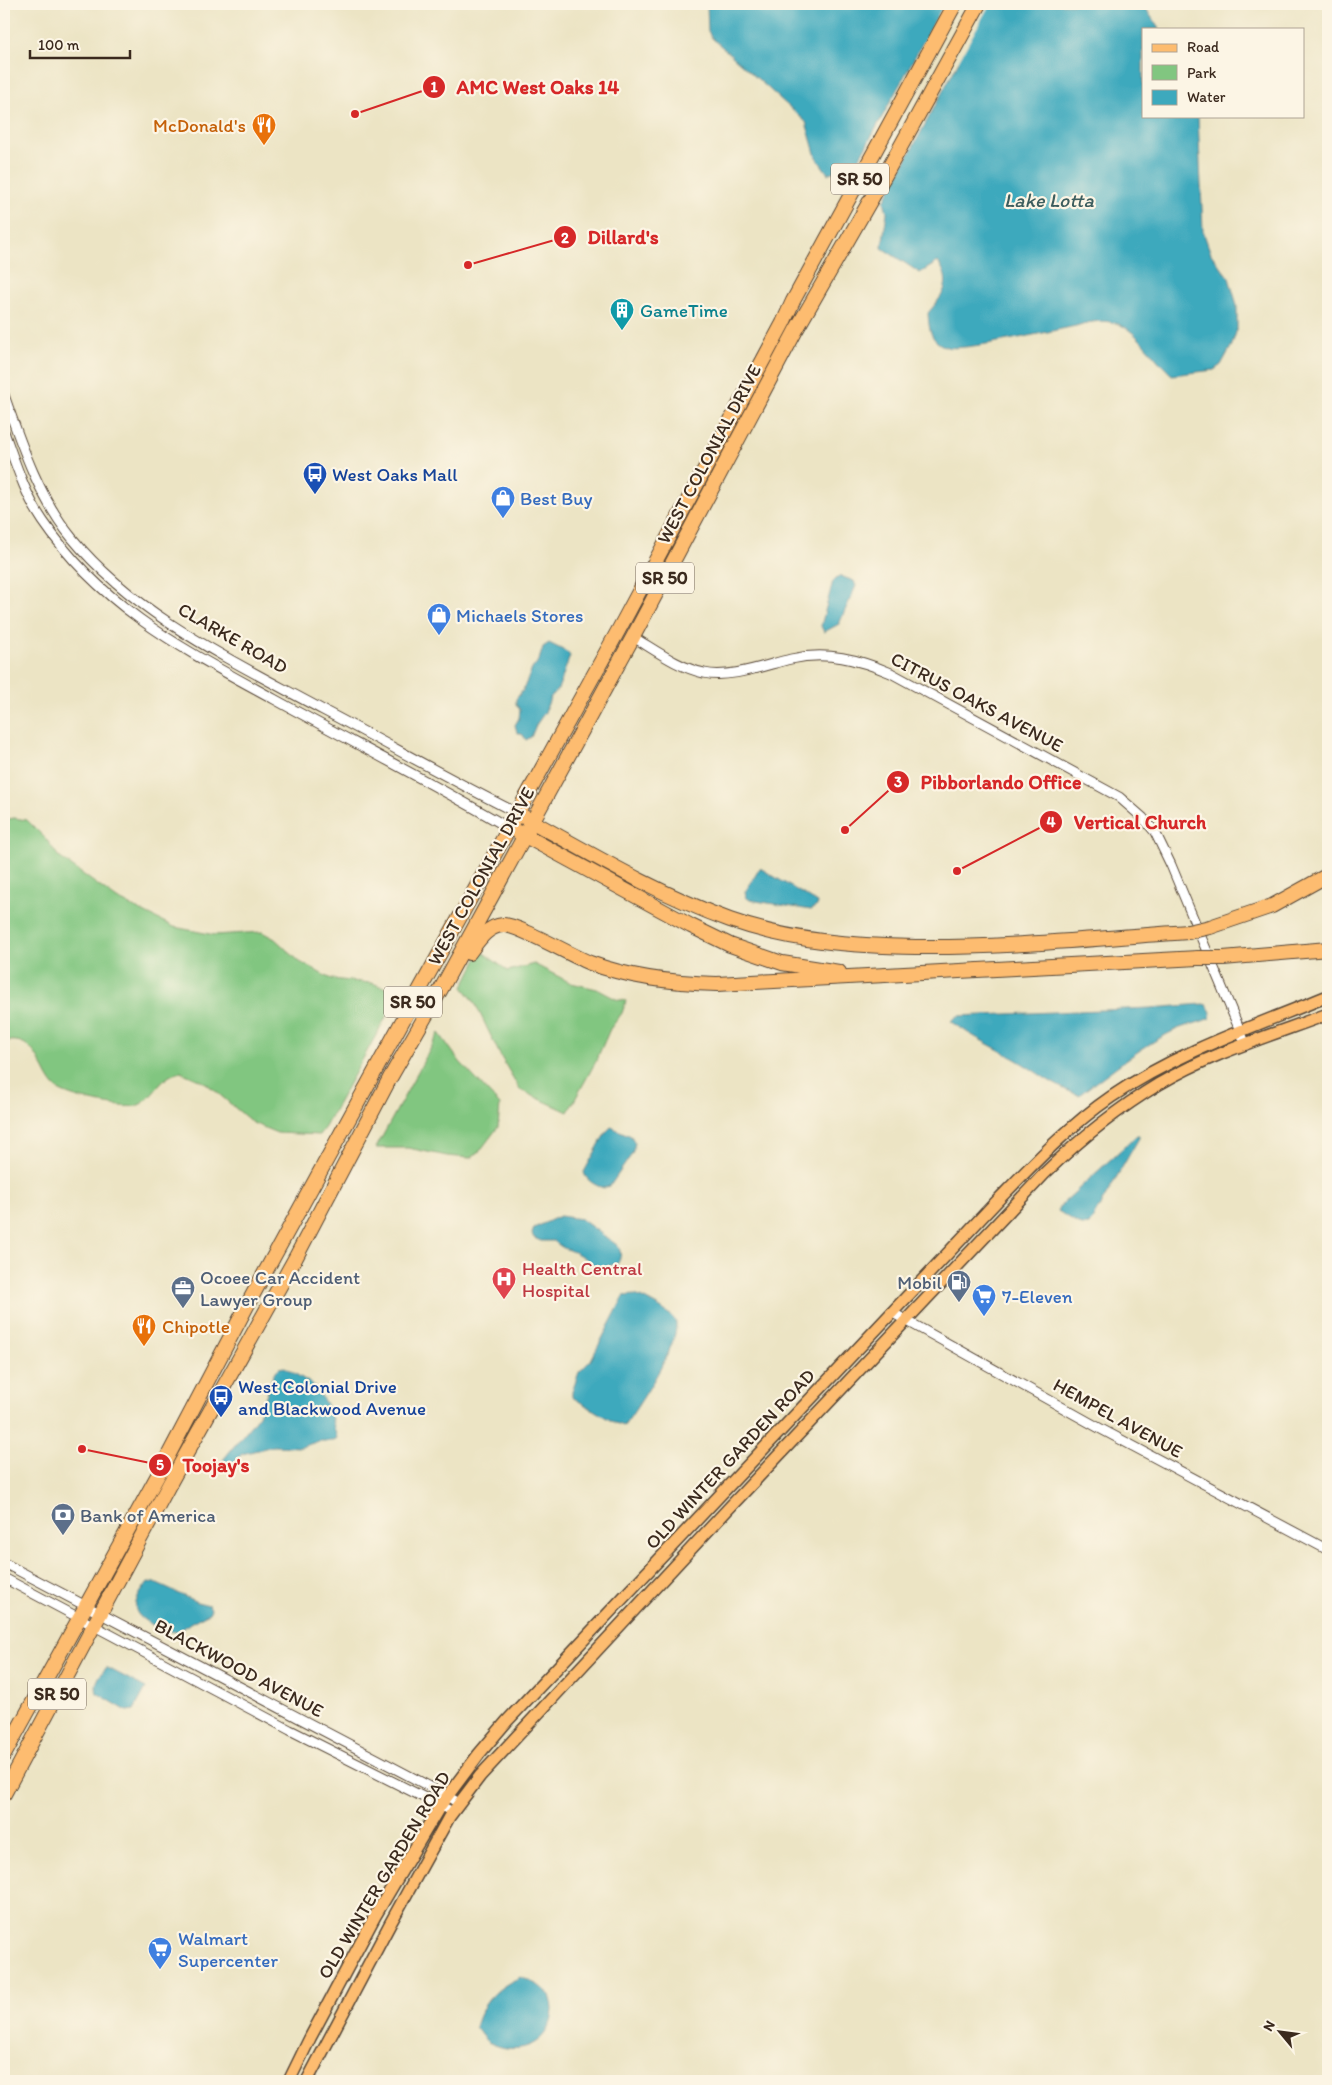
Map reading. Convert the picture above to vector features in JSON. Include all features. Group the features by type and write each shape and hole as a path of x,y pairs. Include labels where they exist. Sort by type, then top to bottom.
{"highway":[{"name":"WEST COLONIAL DRIVE","path":"4,1755 516,813 618,631 793,301 955,4"},
{"name":"WEST COLONIAL DRIVE","path":"4,1794 92,1626 301,1248 386,1085 441,989 619,663 796,330 886,175 978,4"},
{"path":"630,607 629,622 633,637"},
{"path":"618,631 621,640 619,663"},
{"name":"CLARKE ROAD","path":"516,813 646,884 731,920 773,932 816,941 870,946 964,947 1188,932 1210,927 1272,906 1328,875"},
{"name":"CLARKE ROAD","path":"509,828 691,926 738,948 773,960 806,968 872,975"},
{"path":"441,989 483,935 495,927 504,925 516,928 590,963 654,980 685,983 730,984 864,977 872,975 1223,958 1328,949"}],"main road":[{"name":"OLD WINTER GARDEN ROAD","path":"289,2081 375,1916 444,1801 507,1721 1027,1171 1070,1129 1111,1097 1150,1073 1189,1053 1328,996"},
{"name":"OLD WINTER GARDEN ROAD","path":"307,2081 390,1924 456,1808 480,1776 905,1320 1045,1173 1080,1140 1160,1083 1206,1061 1328,1014"},
{"path":"310,2038 326,2046"}],"street":[{"name":"CLARKE ROAD","path":"4,395 32,469 54,514 102,570 133,598 171,624 247,669 516,813"},
{"name":"CLARKE ROAD","path":"4,432 22,480 43,521 89,577 125,609 160,635 509,828"},
{"name":"CITRUS OAKS AVENUE","path":"633,637 690,669 706,674 724,674 816,656 845,657 864,661 891,673 1119,797 1144,818 1155,832 1171,864 1246,1045"},
{"name":"HEMPEL AVENUE","path":"893,1313 1101,1429 1328,1550"},
{"name":"BLACKWOOD AVENUE","path":"4,1563 100,1613 456,1808"},
{"name":"BLACKWOOD AVENUE","path":"4,1578 290,1730 444,1801"}],"green space":[{"path":"14,818 27,820 46,839 59,857 117,899 174,927 215,935 262,932 275,939 300,962 331,979 371,983 400,992 319,1135 277,1133 253,1123 206,1083 181,1072 168,1077 145,1101 136,1106 108,1104 72,1096 57,1089 51,1082 37,1056 24,1043 15,1041 4,1042 4,820"},
{"path":"481,951 508,971 534,964 571,983 597,989 616,999 626,1001 622,1013 610,1029 595,1063 568,1112 520,1090 501,1057 474,1001 463,987"},
{"path":"439,1033 460,1062 500,1105 498,1127 479,1152 470,1158 447,1156 408,1148 376,1148"}],"water":[{"name":"Lake Lotta","path":"707,4 1143,4 1158,28 1142,28 1142,118 1198,118 1203,231 1211,254 1229,278 1237,305 1237,329 1232,345 1221,365 1214,370 1172,375 1132,332 1110,322 1095,322 1009,340 956,348 941,345 932,334 928,313 942,295 946,283 943,270 938,262 920,273 882,248 887,212 884,201 959,61 923,42 858,161 849,173 843,167 828,174 816,157 806,122 712,38 708,31"},
{"path":"840,576 854,581 856,586 839,624 824,632 821,626 833,581"},
{"path":"549,643 567,652 570,656 558,689 550,698 545,712 536,725 531,737 526,740 523,735 517,732 515,725 519,718 520,710 516,704 516,699 539,660 543,647"},
{"path":"760,868 818,903 817,906 811,910 750,900 746,897 745,892"},
{"path":"1207,1005 1211,1012 1210,1018 1180,1028 1154,1041 1079,1095 1054,1084 951,1021 958,1016"},
{"path":"611,1127 631,1136 635,1143 632,1154 610,1186 604,1188 586,1178 584,1172 606,1132"},
{"path":"1139,1135 1139,1138 1089,1225 1081,1225 1058,1211 1061,1205"},
{"path":"560,1216 581,1219 617,1245 620,1250 618,1263 599,1267 578,1254 563,1248 554,1241 541,1241 534,1238 532,1234 534,1228"},
{"path":"635,1295 665,1311 676,1323 675,1333 665,1360 624,1426 615,1423 572,1397 572,1392 579,1372 591,1360 624,1296"},
{"path":"284,1367 315,1386 329,1409 337,1438 334,1441 319,1441 301,1447 273,1446 242,1454 227,1470 221,1470 219,1465 259,1415 274,1373 279,1368"},
{"path":"148,1582 155,1583 197,1602 209,1605 211,1609 209,1613 190,1623 179,1632 169,1631 156,1626 145,1621 136,1611 136,1601"},
{"path":"106,1668 146,1688 134,1710 127,1711 97,1693 96,1686 98,1680"},
{"path":"521,1977 538,1985 550,1995 553,2010 551,2022 546,2032 539,2040 521,2048 499,2046 488,2042 475,2027 482,2010 492,1996 512,1981"}],"pier":[{"path":"944,4 990,4 958,62 923,43"}],"place":[{"name":"AMC West Oaks 14","path":"355,114"},
{"name":"McDonald's","path":"264,146"},
{"name":"Dillard's","path":"468,265"},
{"name":"GameTime","path":"622,331"},
{"name":"West Oaks Mall","path":"315,495"},
{"name":"Best Buy","path":"503,519"},
{"name":"Michaels Stores","path":"439,636"},
{"name":"Pibborlando Office","path":"845,830"},
{"name":"Vertical Church","path":"957,871"},
{"name":"Health Central Hospital","path":"504,1300"},
{"name":"Mobil","path":"959,1303"},
{"name":"Ocoee Car Accident Lawyer Group","path":"183,1309"},
{"name":"7-Eleven","path":"984,1317"},
{"name":"Chipotle","path":"144,1347"},
{"name":"West Colonial Drive and Blackwood Avenue","path":"221,1418"},
{"name":"Toojay's","path":"82,1449"},
{"name":"Bank of America","path":"63,1536"},
{"name":"Walmart Supercenter","path":"160,1970"}]}
